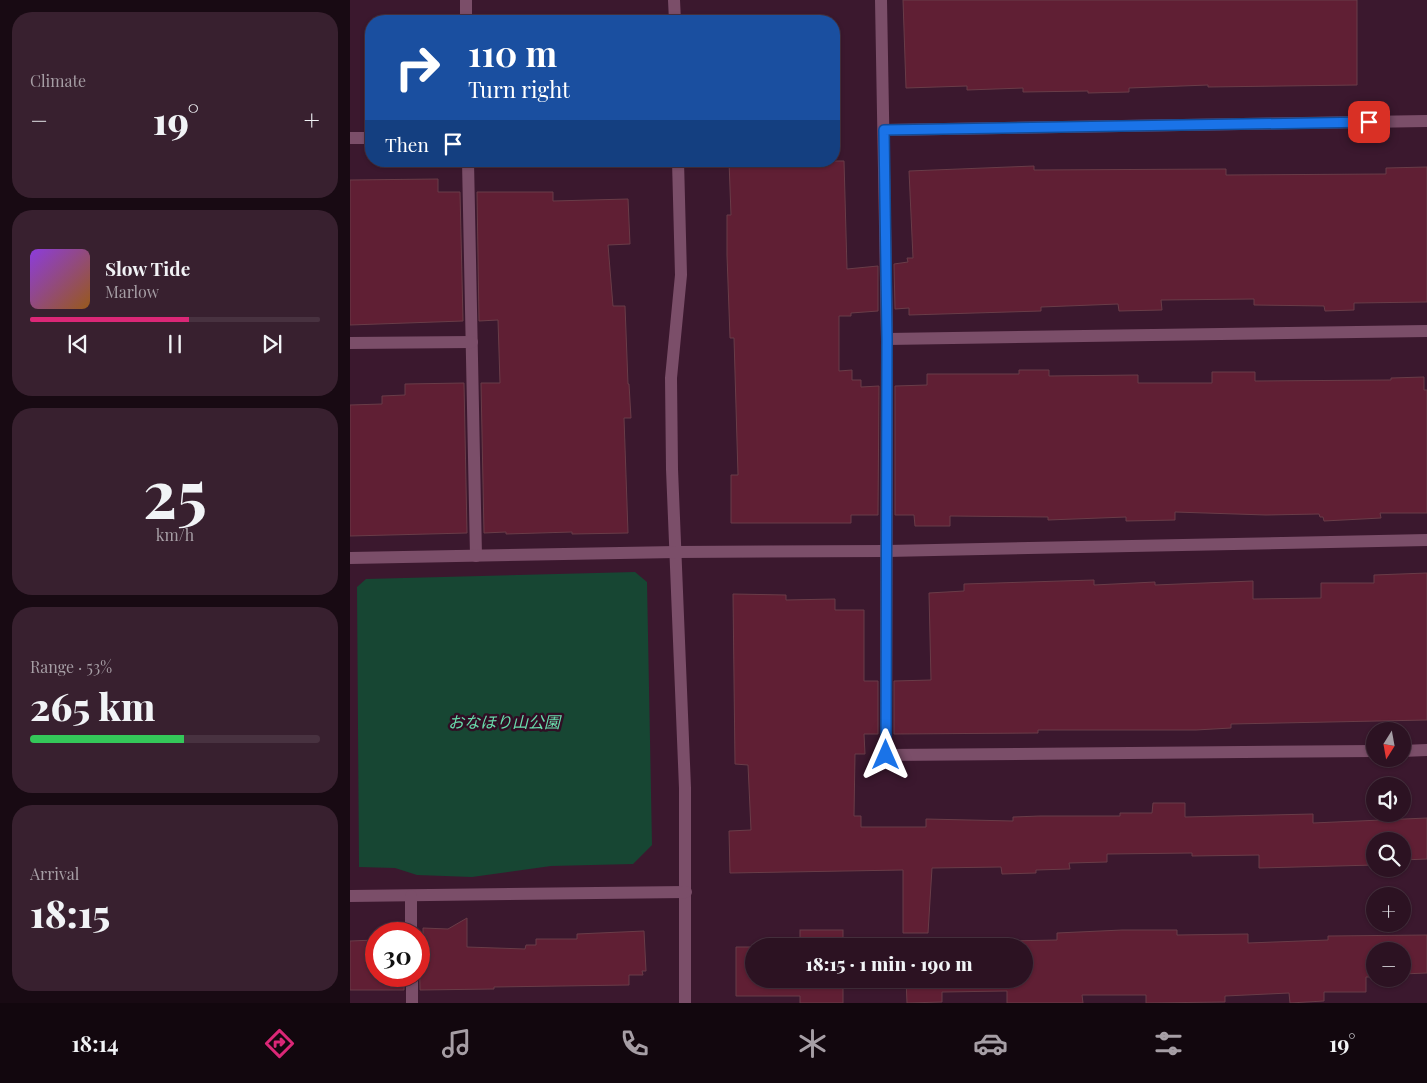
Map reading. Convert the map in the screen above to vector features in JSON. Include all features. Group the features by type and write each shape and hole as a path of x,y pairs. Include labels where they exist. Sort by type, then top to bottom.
{"street":[{"path":"466,0 466,15"},
{"path":"674,0 675,15"},
{"path":"881,0 887,339 886,755 1366,751"},
{"path":"884,130 1427,121"},
{"path":"350,138 365,138"},
{"path":"468,167 476,556"},
{"path":"678,167 681,275 671,378 672,469 685,788 686,1003"},
{"path":"887,339 1427,331"},
{"path":"350,343 472,342"},
{"path":"350,558 676,552 887,551 1427,540"},
{"path":"1411,751 1427,750"},
{"path":"350,896 686,892"},
{"path":"410,896 411,922"},
{"path":"412,987 412,1003"}],"green space":[{"name":"おなほり山公園","path":"635,572 647,582 652,845 633,864 551,866 472,877 417,875 395,868 359,867 357,587 366,579"}],"building":[{"path":"903,0 1357,0 1357,85 1208,87 1208,85 1129,88 1129,92 1088,93 1088,91 1023,92 1023,88 967,90 967,86 906,88"},
{"path":"840,161 844,161 847,269 878,266 878,311 851,313 851,316 839,316 839,371 852,370 852,380 861,380 861,387 879,386 878,515 851,515 851,523 731,523 731,475 738,475 734,338 730,338 727,255 727,215 731,215 729,167 840,167"},
{"path":"1034,166 1034,170 1226,169 1226,175 1386,174 1386,168 1427,167 1427,302 1354,303 1354,310 1325,311 1324,306 1254,305 1254,299 1161,300 1162,310 1119,311 1118,304 1041,307 1041,311 909,315 909,308 895,309 894,264 908,262 907,258 913,258 909,171"},
{"path":"438,179 438,192 460,192 463,321 350,325 350,180"},
{"path":"477,192 553,192 553,201 628,199 630,244 608,245 613,306 625,306 631,418 624,418 628,533 484,533 481,383 500,383 498,320 479,321"},
{"path":"1019,370 1049,370 1049,376 1138,375 1138,383 1212,383 1212,372 1255,372 1255,381 1391,380 1391,378 1424,377 1424,390 1427,390 1427,513 1380,513 1381,518 1324,521 1323,517 1320,517 1319,514 1266,515 1175,512 1175,520 1126,521 1126,517 1048,520 1048,517 950,516 950,526 915,526 914,515 895,515 895,386 927,385 927,374 1019,374"},
{"path":"464,383 467,533 350,536 350,405 382,404 382,396 405,395 405,384"},
{"path":"1427,573 1427,720 1231,724 1231,728 1196,730 1038,730 1038,733 894,734 894,681 931,680 929,593 964,591 964,584 1094,580 1094,585 1155,582 1155,585 1253,581 1253,599 1321,598 1321,583 1374,583 1374,575"},
{"path":"733,594 786,595 786,600 835,599 835,610 864,610 864,681 878,681 878,734 864,734 865,754 855,754 854,816 861,816 861,827 926,827 926,819 1013,821 1013,817 1120,816 1120,813 1152,813 1153,803 1185,803 1185,817 1313,814 1313,823 1366,821 1411,822 1411,819 1427,818 1427,859 1411,860 1411,832 1366,832 1366,865 1259,868 1259,855 1192,856 1192,853 1107,854 1107,862 1069,863 1070,869 1036,870 1036,873 1002,874 1001,867 932,868 928,933 903,933 903,870 730,873 729,831 751,830 748,765 735,764"},
{"path":"467,918 467,947 525,949 526,945 536,945 536,939 577,939 577,934 644,931 646,971 642,971 643,975 629,975 629,985 420,990 420,987 430,987 430,928 448,929"},
{"path":"800,930 843,930 843,938 800,938"},
{"path":"1177,930 1177,935 1248,934 1248,943 1328,940 1328,936 1427,935 1427,973 1411,974 1411,942 1366,942 1366,992 1324,992 1324,1001 1290,1003 1289,993 1225,996 1225,1002 1146,1003 1146,995 1082,995 1083,1003 1007,1003 1007,991 942,992 942,1002 907,1003 906,988 1033,988 1033,940 1057,940 1057,933"},
{"path":"365,940 365,987 404,987 404,990 350,990 350,941"},
{"path":"736,947 745,947 745,988 843,988 843,1003 800,1003 800,996 736,996"}],"route":[{"path":"886,755 887,339 884,130 1369,122"}]}
